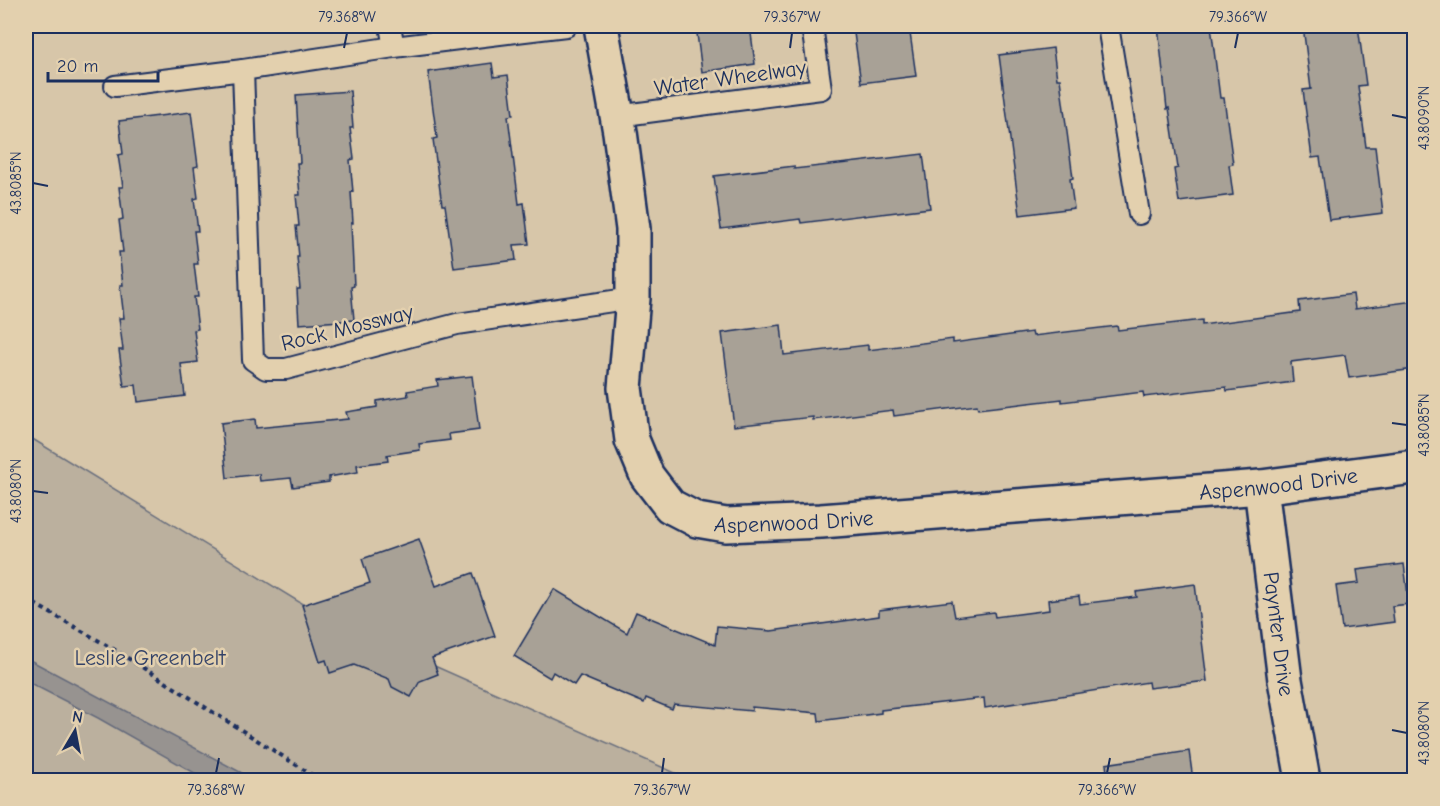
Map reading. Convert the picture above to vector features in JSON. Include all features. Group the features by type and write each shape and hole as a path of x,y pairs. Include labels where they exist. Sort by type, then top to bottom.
{"street":[{"name":"Aspenwood Drive","path":"601,26 633,229 633,298 625,388 632,440 647,476 670,506 697,520 726,525 822,522 1261,487 1414,467"},
{"name":"Paynter Drive","path":"1261,487 1285,680 1303,780"}],"lane":[{"path":"390,26 394,47"},
{"path":"115,86 243,70 394,47 566,26"},
{"name":"Water Wheelway","path":"617,116 821,89 812,26"},
{"path":"1108,26 1140,214"},
{"name":"Rock Mossway","path":"243,70 253,360 266,369 286,369 457,324 633,298"}],"path":[{"path":"26,599 115,650 320,780"}],"green space":[{"name":"Leslie Greenbelt","path":"26,435 322,616 691,780 26,780"}],"shaded area":[{"path":"26,658 255,780 207,780 98,718 26,681"}],"building":[{"path":"696,26 750,26 755,64 702,72"},
{"path":"853,26 909,26 916,76 861,83"},
{"path":"1158,26 1211,26 1220,98 1224,98 1233,164 1229,165 1233,195 1179,202 1174,169 1178,168 1169,108 1167,109"},
{"path":"1303,26 1358,26 1366,85 1358,86 1366,147 1375,147 1383,213 1329,220 1320,157 1312,158 1303,90 1311,89"},
{"path":"1053,48 1057,79 1060,79 1073,178 1070,179 1074,208 1020,215 999,55"},
{"path":"492,63 494,77 508,75 513,115 508,116 519,204 524,203 529,244 514,245 516,260 454,268 433,139 437,138 428,72"},
{"path":"350,91 353,128 350,128 354,159 350,160 353,192 351,192 353,223 351,223 354,286 351,287 354,320 299,324 297,289 300,289 296,226 299,226 296,195 300,195 297,163 300,163 296,95"},
{"path":"191,112 198,166 194,167 198,198 194,199 198,231 194,231 198,264 194,264 198,297 194,297 198,329 194,330 198,362 181,364 185,396 138,402 136,385 124,386 119,350 123,350 119,318 124,318 119,252 123,252 119,220 123,219 119,187 123,187 118,155 123,154 119,121"},
{"path":"923,154 930,208 801,223 800,219 721,229 714,176"},
{"path":"1353,294 1355,309 1414,301 1414,369 1349,378 1345,355 1291,362 1293,382 1227,391 1226,387 1144,397 1143,392 978,409 977,405 894,416 893,410 813,420 813,417 734,426 722,333 781,325 784,355 868,345 868,350 953,339 953,343 1032,332 1033,336 1117,326 1118,330 1202,320 1202,325 1300,312 1299,301"},
{"path":"472,376 479,430 449,434 450,440 419,444 420,450 387,455 388,461 357,465 358,472 329,477 329,482 293,487 291,478 260,481 259,474 227,478 221,423 255,419 256,428 348,419 346,412 377,407 377,401 408,396 407,391 438,386 437,380"},
{"path":"419,539 436,586 473,573 495,636 432,658 438,674 420,681 411,697 392,687 389,679 354,665 330,673 326,660 320,662 302,605 370,583 362,559"},
{"path":"1404,564 1409,604 1392,606 1394,622 1342,629 1336,586 1359,583 1357,570"},
{"path":"1195,584 1207,681 1149,688 1148,682 985,708 984,698 881,710 881,713 819,721 818,713 752,707 752,711 674,704 672,709 646,698 644,703 580,676 574,685 553,672 550,678 514,656 554,589 627,633 636,612 715,645 717,626 771,631 879,616 879,610 952,601 955,617 994,612 995,617 1049,610 1048,600 1079,596 1080,604 1137,597 1136,592"},
{"path":"1189,751 1193,780 1108,780 1106,764"}]}
